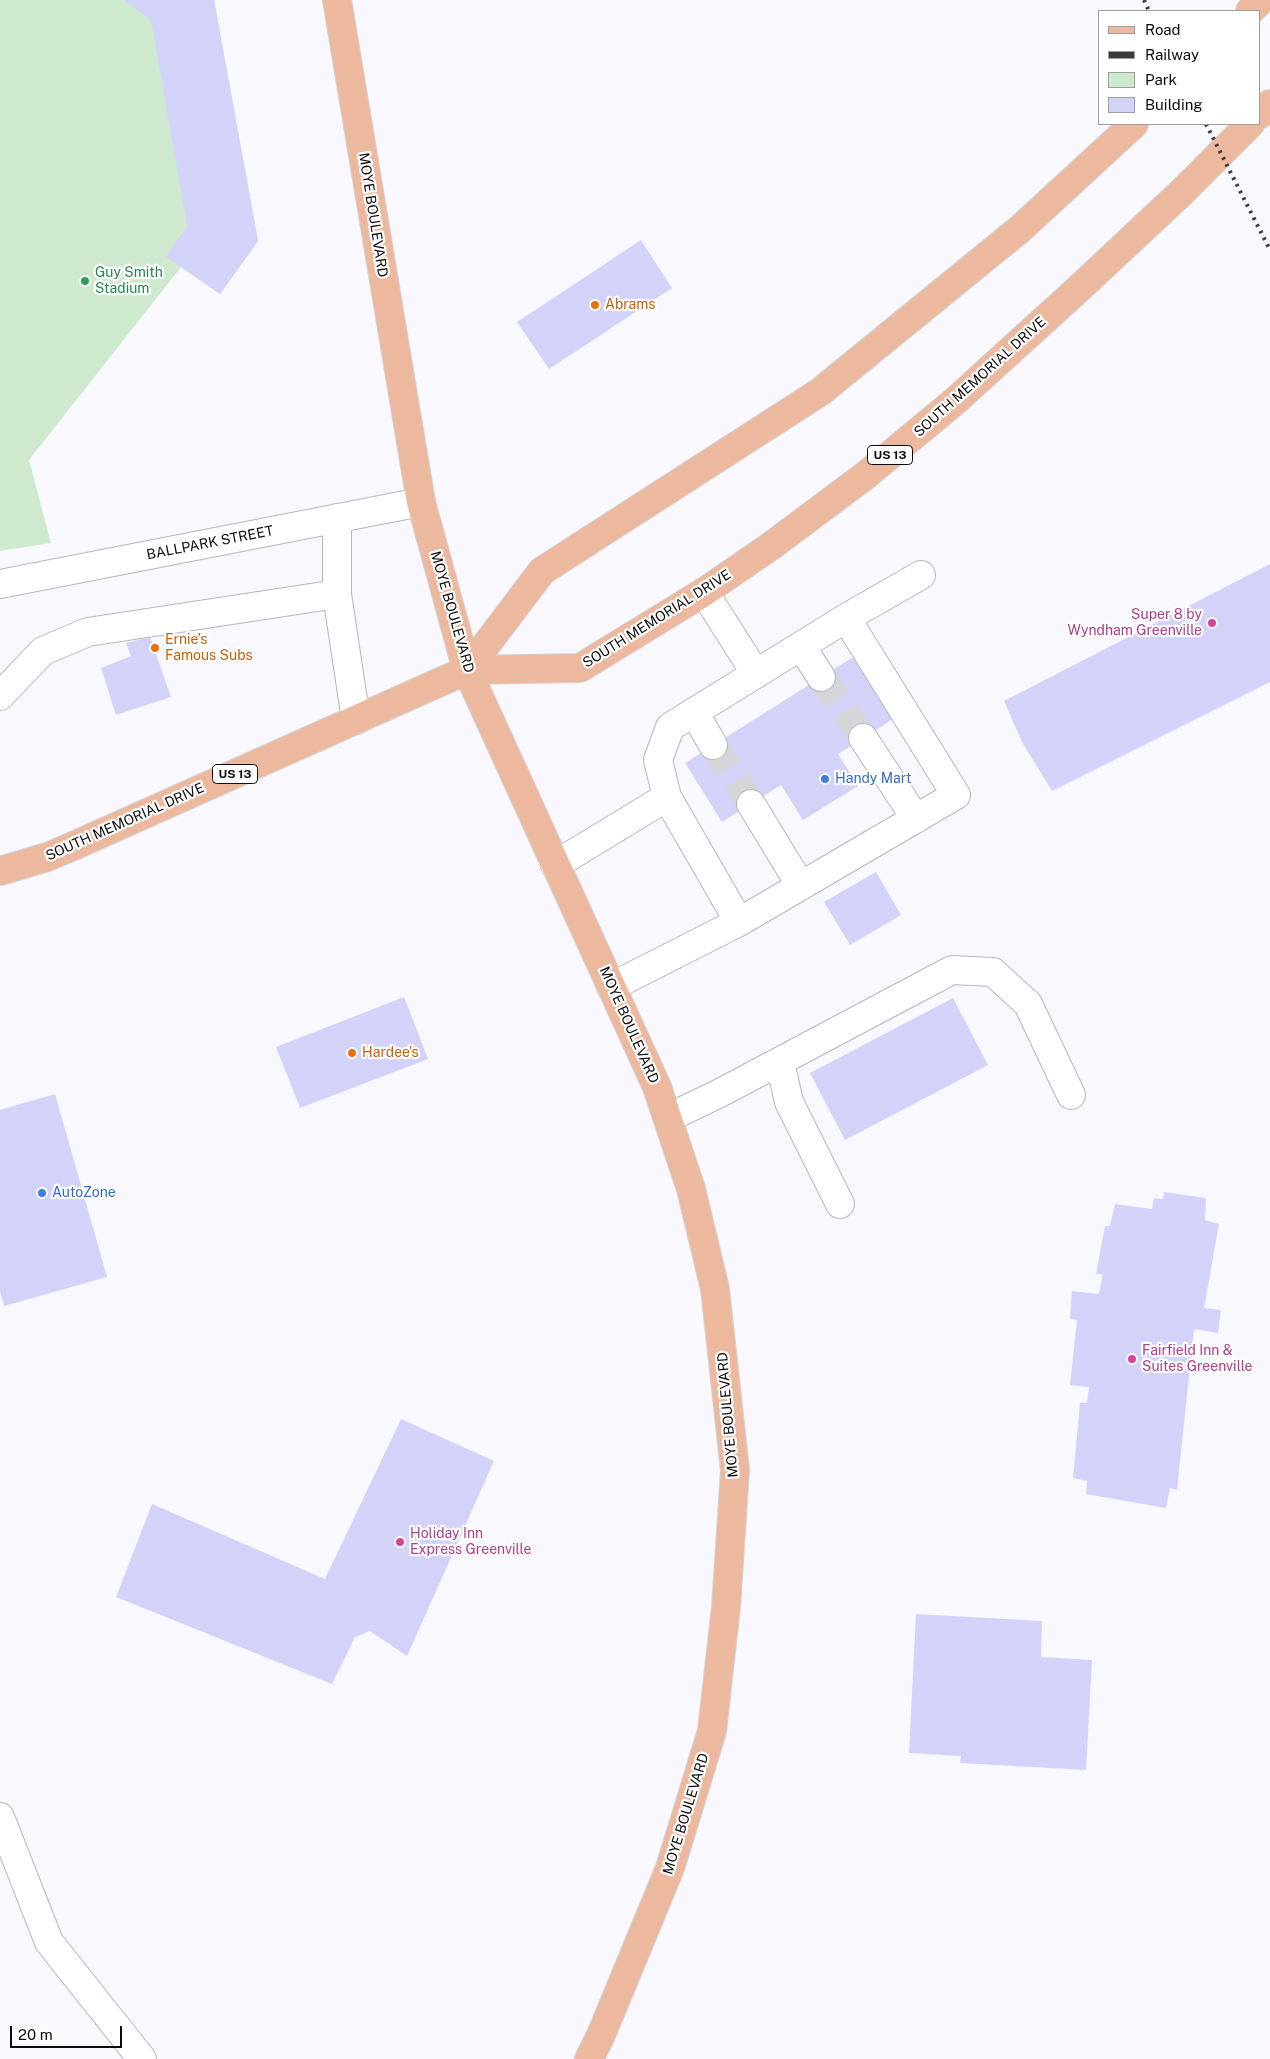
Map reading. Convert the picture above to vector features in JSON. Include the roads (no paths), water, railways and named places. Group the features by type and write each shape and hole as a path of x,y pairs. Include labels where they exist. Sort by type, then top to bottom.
{"main road":[{"name":"MOYE BOULEVARD","path":"337,0 421,502 467,670 657,1087 692,1189 715,1289 735,1470 726,1607 712,1731 667,1877 601,2035 589,2059"},
{"path":"1251,10 1261,0"},
{"path":"1260,114 1270,104"},
{"name":"SOUTH MEMORIAL DRIVE","path":"467,670 542,571 820,392 1020,229 1133,125"},
{"name":"SOUTH MEMORIAL DRIVE","path":"0,871 47,857 467,670 580,668 704,592 771,546 858,481 954,402 1181,193 1249,125"}],"street":[{"name":"BALLPARK STREET","path":"0,584 421,502"},
{"path":"337,518 337,594 356,720"},
{"path":"740,922 667,797 658,760 670,727 846,618 921,575"},
{"path":"704,592 756,674"},
{"path":"0,696 43,651 88,632 337,594"},
{"path":"611,987 740,922 956,795 846,618"},
{"path":"801,646 821,678"},
{"path":"694,712 713,745"},
{"path":"863,738 916,819"},
{"path":"555,865 667,797"},
{"path":"751,804 801,886"},
{"path":"668,1118 780,1062 952,970 992,972 1028,1004 1071,1095"},
{"path":"780,1062 789,1102 840,1204"},
{"path":"0,1817 49,1942 142,2059"}],"tunnel":[{"path":"821,677 863,738"},
{"path":"713,745 751,804"}],"railway":[{"path":"1144,0 1149,10"},
{"path":"1207,125 1270,250"}],"place":[{"name":"Guy Smith Stadium","path":"85,281"},
{"name":"Abrams","path":"595,305"},
{"name":"Super 8 by Wyndham Greenville","path":"1212,623"},
{"name":"Ernie’s Famous Subs","path":"155,648"},
{"name":"Handy Mart","path":"825,779"},
{"name":"Hardee's","path":"352,1053"},
{"name":"AutoZone","path":"42,1193"},
{"name":"Fairfield Inn & Suites Greenville","path":"1132,1359"},
{"name":"Holiday Inn Express Greenville","path":"400,1542"}]}
